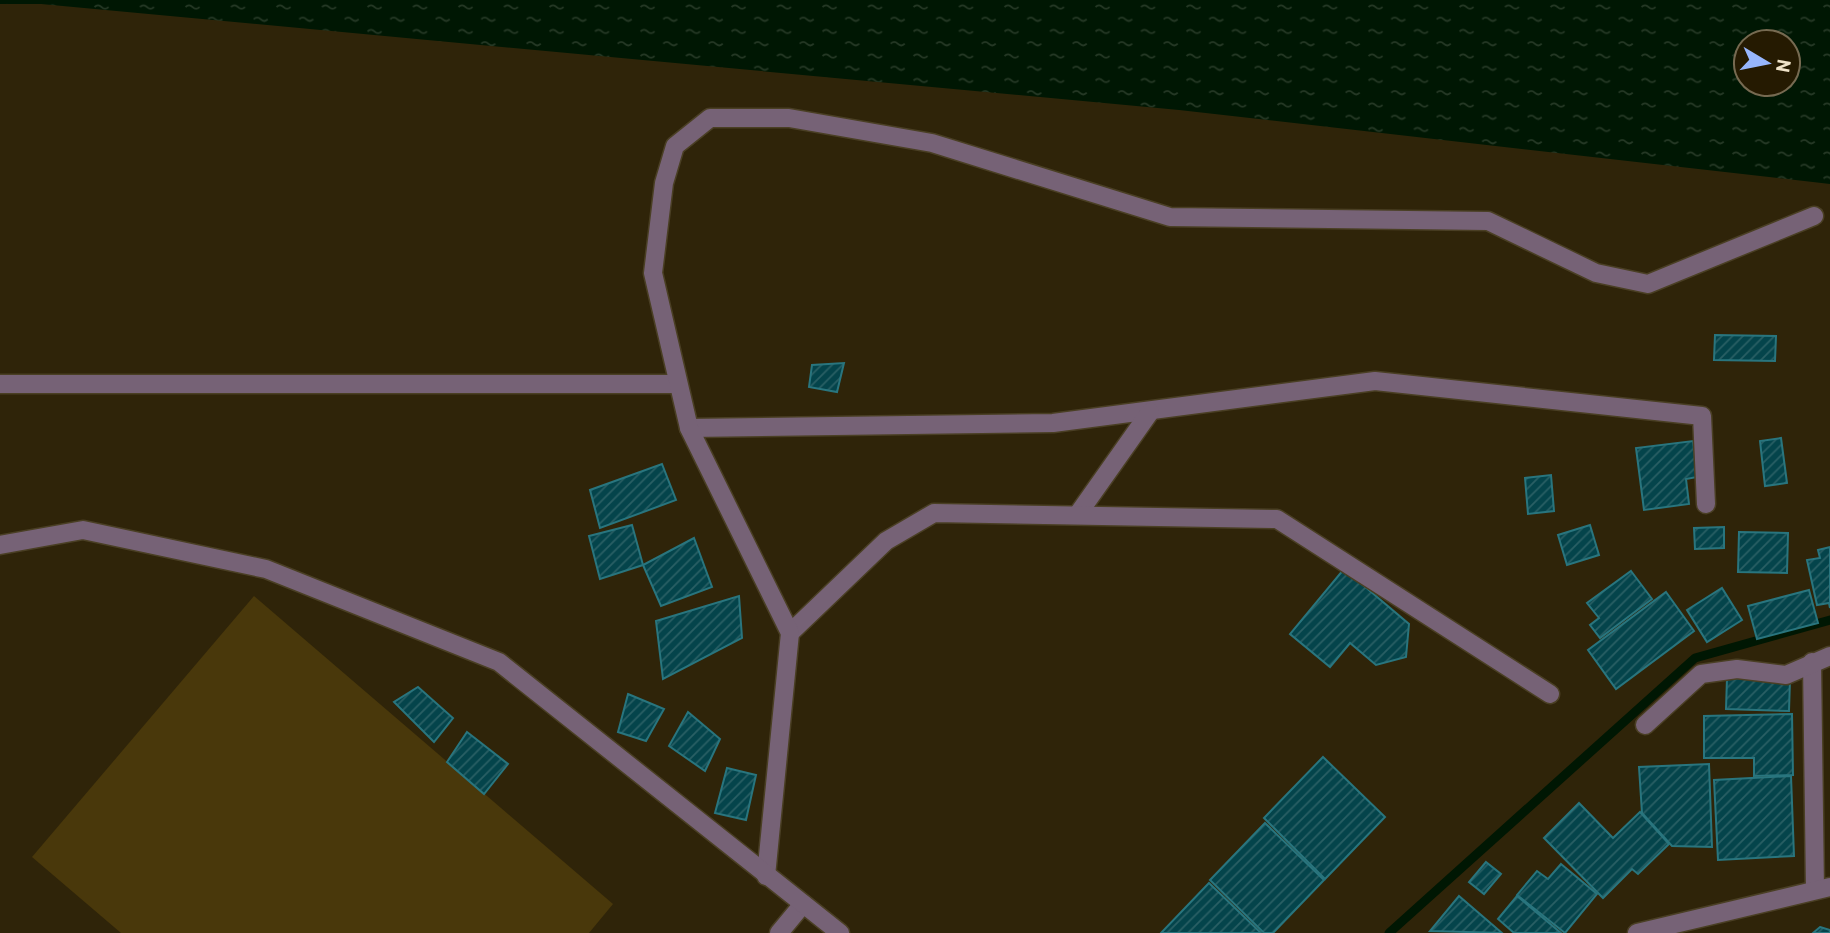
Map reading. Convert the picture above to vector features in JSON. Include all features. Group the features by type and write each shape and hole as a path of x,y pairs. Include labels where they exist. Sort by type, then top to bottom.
{"street":[{"path":"766,876 790,633 689,428 653,274 664,183 675,146 710,118 789,118 932,143 1170,217 1488,222 1596,273 1648,284 1814,216"},
{"path":"689,428 1053,423 1375,381 1702,416 1706,503"},
{"path":"0,384 678,384"},
{"path":"1078,514 1150,412"},
{"path":"790,633 886,541 934,513 1277,519 1550,694"},
{"path":"0,545 83,530 266,569 499,662 840,933"},
{"path":"1645,725 1701,674 1737,668 1786,675 1830,656"},
{"path":"1637,933 1822,889 1812,662"},
{"path":"779,933 803,904"}],"shaded area":[{"path":"254,596 613,904 589,933 121,933 32,857"}],"water":[{"path":"0,0 1830,0 1830,184 1179,110 41,4 0,4"}],"building":[{"path":"1715,335 1776,336 1775,361 1714,360"},
{"path":"844,363 837,392 809,387 812,365"},
{"path":"1781,438 1787,483 1765,486 1760,441"},
{"path":"1693,441 1697,477 1686,479 1689,504 1644,510 1636,448"},
{"path":"662,464 676,500 600,528 590,490"},
{"path":"1551,475 1554,511 1528,514 1525,478"},
{"path":"632,525 643,565 600,579 589,536"},
{"path":"1590,525 1599,555 1567,565 1558,535"},
{"path":"1724,527 1724,548 1695,549 1694,528"},
{"path":"1739,532 1788,533 1787,573 1738,572"},
{"path":"694,538 712,587 661,606 643,565"},
{"path":"1830,547 1830,608 1829,603 1817,605 1807,560 1820,558 1818,550"},
{"path":"1344,569 1409,624 1406,657 1376,665 1350,643 1330,667 1290,634"},
{"path":"1631,571 1652,599 1600,638 1590,625 1599,618 1587,603"},
{"path":"1722,588 1742,620 1707,642 1687,610"},
{"path":"1809,590 1818,623 1757,639 1748,606"},
{"path":"1666,592 1694,631 1616,689 1588,650"},
{"path":"739,596 742,638 663,679 656,621"},
{"path":"1727,678 1790,680 1789,711 1726,709"},
{"path":"418,687 453,718 434,742 394,702"},
{"path":"628,694 664,709 646,741 618,732"},
{"path":"688,712 720,739 705,771 669,746"},
{"path":"1792,714 1793,775 1754,776 1754,758 1704,758 1704,716"},
{"path":"467,732 508,764 484,794 447,762"},
{"path":"1323,757 1385,817 1325,879 1264,818"},
{"path":"1709,764 1712,847 1672,846 1642,813 1639,767"},
{"path":"727,768 756,775 746,820 715,813"},
{"path":"1791,776 1794,856 1718,860 1714,780"},
{"path":"1579,803 1613,838 1640,812 1669,844 1638,874 1632,869 1603,898 1544,838"},
{"path":"1265,823 1324,880 1273,933 1264,933 1210,880"},
{"path":"1486,862 1501,874 1484,894 1469,882"},
{"path":"1561,864 1597,894 1565,933 1517,895 1537,871 1548,879"},
{"path":"1209,883 1261,933 1161,933"},
{"path":"1459,896 1502,933 1430,931"},
{"path":"1517,896 1561,933 1514,933 1498,919"},
{"path":"1820,927 1830,930 1830,933 1813,933"}],"waterway":[{"path":"1389,933 1695,658 1830,620"}]}
